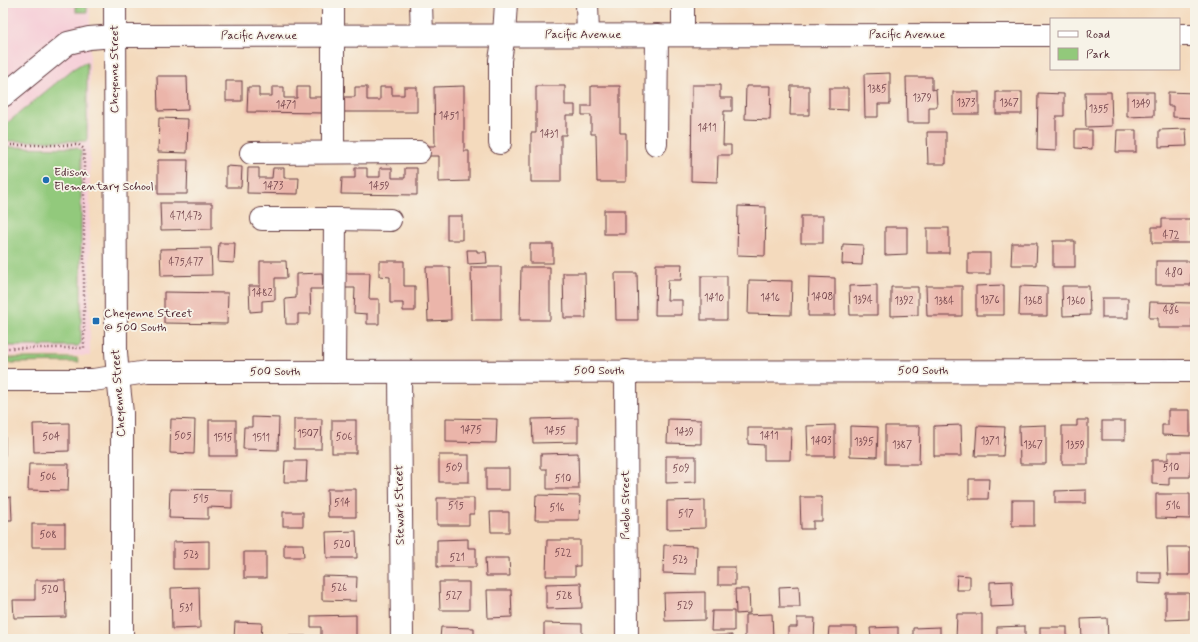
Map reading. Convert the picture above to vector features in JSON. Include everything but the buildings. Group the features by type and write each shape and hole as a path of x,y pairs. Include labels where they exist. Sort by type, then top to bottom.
{"street":[{"name":"Cheyenne Street","path":"115,3 116,319 118,377 122,413 122,639"},
{"path":"332,3 333,152"},
{"path":"421,3 422,35"},
{"path":"500,143 500,60 504,35 506,3"},
{"path":"587,3 588,35"},
{"path":"683,3 683,35"},
{"path":"656,144 657,35"},
{"name":"Pacific Avenue","path":"3,96 68,43 89,38 115,36 1050,35"},
{"path":"1180,35 1195,35"},
{"path":"250,153 419,152"},
{"path":"262,219 390,220"},
{"path":"334,372 335,219"},
{"name":"500 South","path":"3,380 93,380 147,372 1195,371"},
{"name":"Stewart Street","path":"400,372 402,639"},
{"name":"Pueblo Street","path":"626,372 627,639"}],"path":[{"path":"3,145 79,145 84,149 84,348 3,348"}],"shaded area":[{"name":"Edison Elementary School","path":"3,3 90,3 90,356 3,356"}],"green space":[{"path":"76,3 87,3 87,12 76,12"},
{"path":"83,63 87,63 87,141 7,141 6,124 73,69"},
{"path":"3,147 77,148 81,151 81,343 78,346 3,346"},
{"path":"3,358 77,358 79,362 3,363"}],"place":[{"name":"Edison Elementary School","path":"46,180"},
{"name":"Cheyenne Street @ 500 South","path":"96,321"}]}
